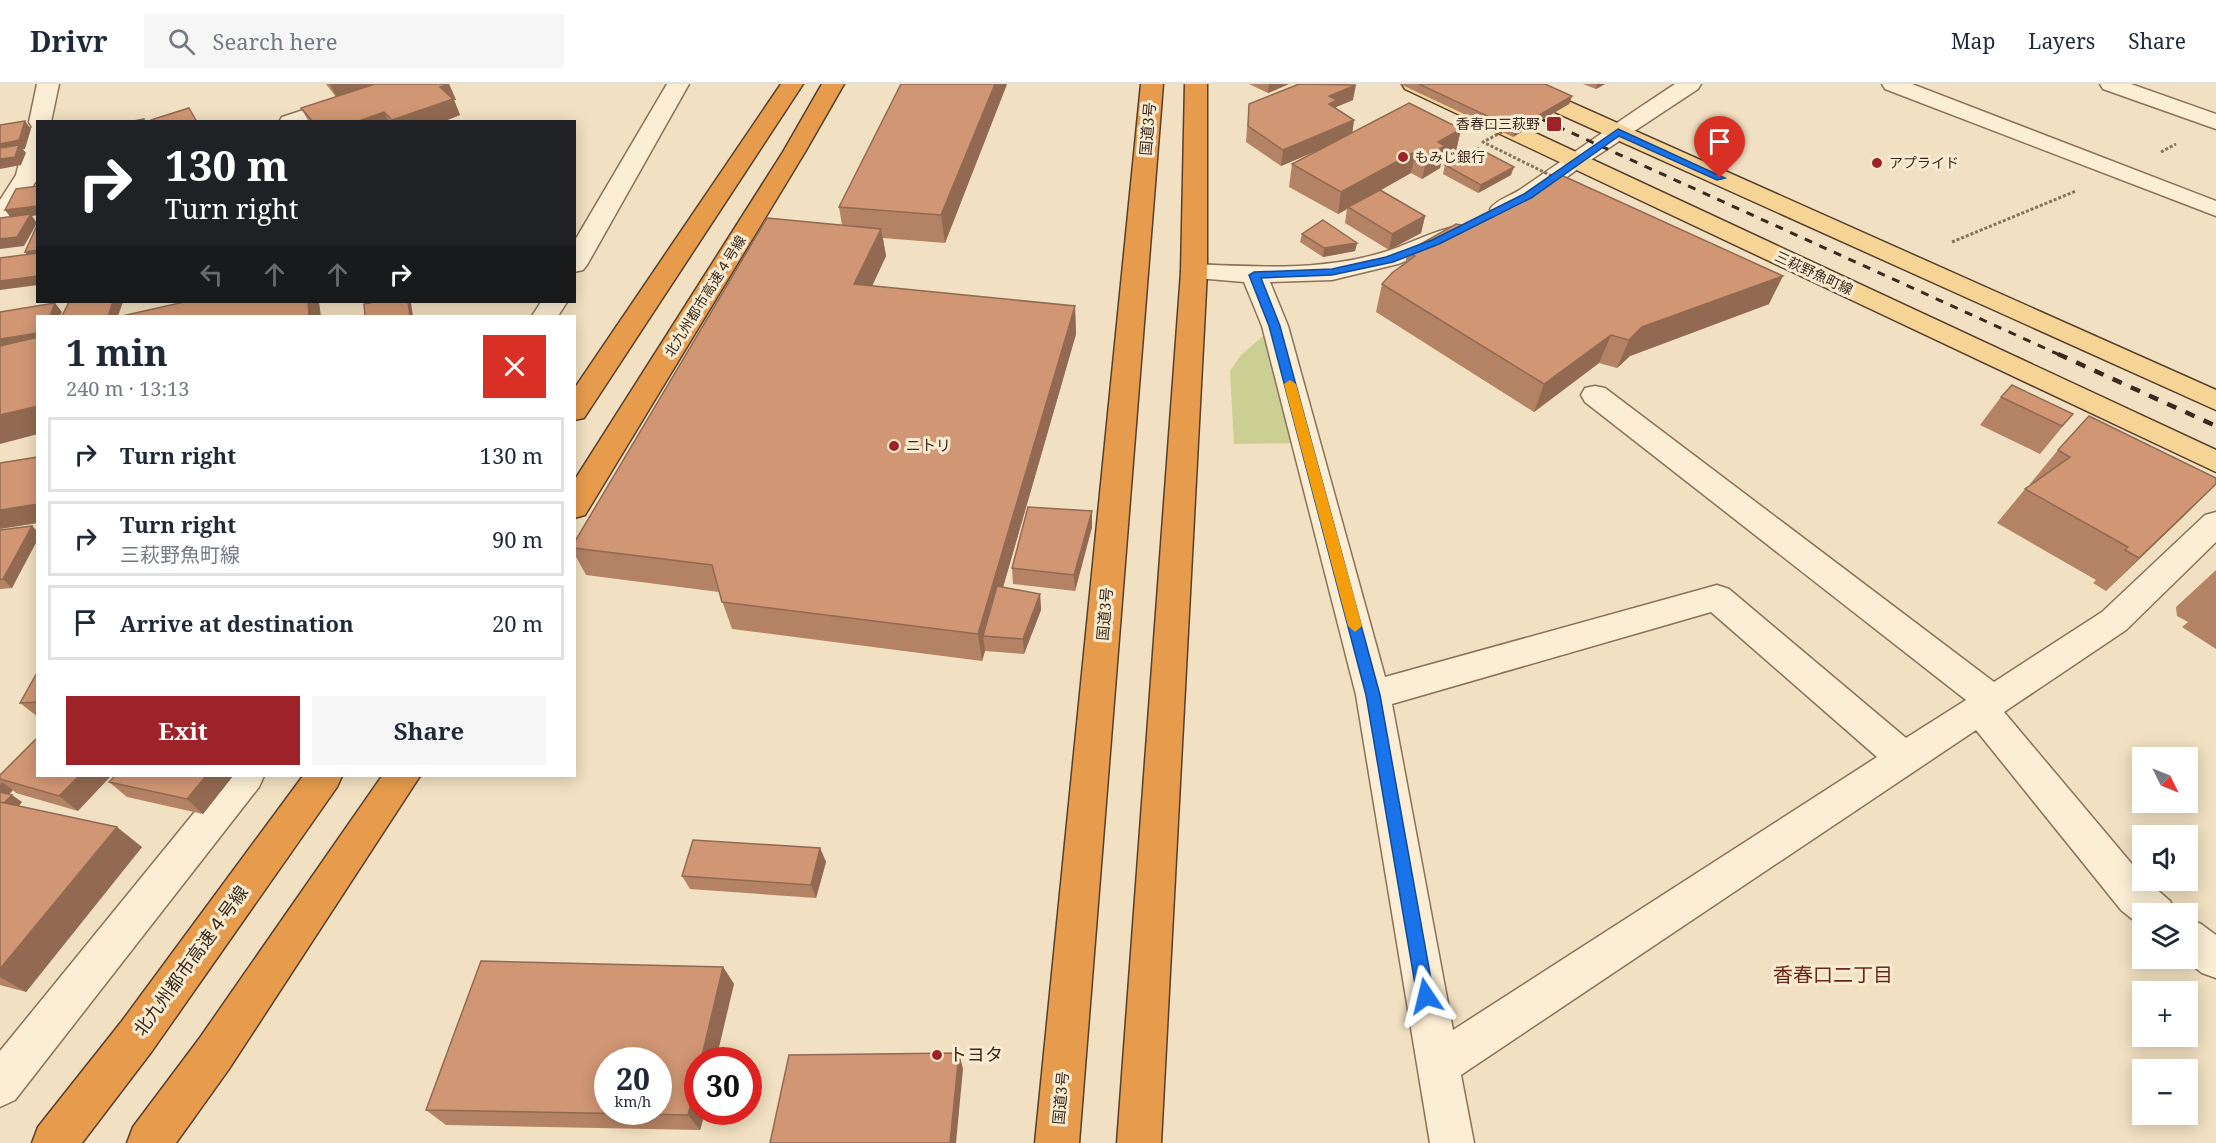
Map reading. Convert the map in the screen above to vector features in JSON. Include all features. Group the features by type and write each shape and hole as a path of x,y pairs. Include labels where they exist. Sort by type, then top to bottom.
{"highway":[{"path":"576,408 792,84"},
{"name":"北九州都市高速４号線","path":"576,504 788,162 833,84"},
{"name":"国道3号","path":"1057,1143 1152,84"},
{"path":"1139,1143 1194,272 1196,84"},
{"name":"北九州都市高速４号線","path":"54,1143 144,1027 323,777"},
{"path":"149,1143 214,1054 401,777"}],"main road":[{"name":"三萩野魚町線","path":"1413,84 1570,171 2216,462"},
{"path":"1512,84 2216,401"}],"street":[{"path":"40,120 48,84"},
{"path":"296,120 406,84"},
{"path":"576,262 678,84"},
{"path":"1194,272 1254,275 1332,272 1389,259 1436,242 1527,196 1570,171 1618,132 1690,84"},
{"path":"1893,84 2216,209"},
{"path":"2111,84 2216,122"},
{"path":"0,218 33,174 36,149"},
{"path":"1254,275 1275,326 1373,695 1452,1143"},
{"path":"1595,395 1987,705 2050,797 2142,903"},
{"path":"1438,1065 2114,621 2216,523"},
{"path":"1373,695 1717,598 1905,759"},
{"path":"0,1085 245,777"},
{"path":"2198,945 2216,959"}],"path":[{"path":"1904,261 2122,173 2216,122"},
{"path":"1502,132 1484,142 1570,171"}],"green space":[{"path":"1269,331 1300,443 1234,444 1230,371 1241,355"}],"building":[{"path":"375,84 449,84 440,87 453,99 392,120 384,112 362,120 311,120 301,108"},
{"path":"901,84 995,84 941,215 839,207"},
{"path":"1299,84 1356,85 1329,96 1337,100 1329,104 1354,120 1283,150 1248,126 1249,104"},
{"path":"1419,84 1545,84 1572,96 1515,129"},
{"path":"1409,103 1461,129 1438,142 1445,146 1427,156 1416,151 1341,192 1292,164"},
{"path":"189,108 196,120 151,120"},
{"path":"25,121 19,140 0,144 0,125"},
{"path":"19,145 15,157 0,159 0,148"},
{"path":"1478,148 1514,167 1481,185 1445,165"},
{"path":"1561,175 1783,276 1642,327 1629,340 1611,335 1544,384 1382,284 1392,273 1415,256 1408,251 1456,224 1466,226"},
{"path":"36,186 36,206 5,210 16,189"},
{"path":"1380,190 1425,216 1392,234 1348,207"},
{"path":"31,214 17,237 0,239 0,218"},
{"path":"767,218 881,229 854,284 1075,306 978,634 722,602 712,565 576,548 576,540"},
{"path":"1323,220 1357,243 1324,248 1302,234"},
{"path":"36,227 36,250 25,252"},
{"path":"36,253 36,276 0,281 0,258"},
{"path":"55,303 50,315 36,315 36,333 0,339 0,312"},
{"path":"68,303 113,303 108,315 62,315"},
{"path":"180,303 308,303 309,315 126,315"},
{"path":"408,303 410,315 365,315 364,304"},
{"path":"36,337 36,406 0,415 0,346"},
{"path":"2012,385 2073,414 2062,426 2001,397"},
{"path":"2089,416 2216,478 2216,484 2139,558 2125,550 2128,547 2025,489 2070,457 2058,450"},
{"path":"36,457 36,504 0,510 0,463"},
{"path":"1028,507 1092,511 1074,575 1012,568"},
{"path":"32,526 3,579 0,580 0,530"},
{"path":"997,586 1040,594 1023,639 983,636"},
{"path":"36,675 36,702 20,703"},
{"path":"36,739 36,777 78,777 59,796 0,779 0,775"},
{"path":"114,777 205,777 187,799 109,782"},
{"path":"0,792 12,795 4,803 0,802"},
{"path":"0,802 117,827 0,969"},
{"path":"693,840 820,848 811,885 682,876"},
{"path":"481,961 723,967 704,1047 684,1047 684,1115 672,1115 672,1047 594,1047 594,1113 426,1110"},
{"path":"959,1053 950,1143 770,1143 789,1055"}],"railway":[{"path":"1528,113 2062,356"},
{"path":"2058,354 2216,426"}],"slow traffic":[{"path":"1290,384 1355,626"}],"place":[{"name":"香春口三萩野","path":"1554,124"},
{"name":"もみじ銀行","path":"1403,157"},
{"name":"アプライド","path":"1877,163"},
{"name":"ニトリ","path":"894,446"},
{"name":"トヨタ","path":"937,1055"}],"district":[{"name":"香春口二丁目","path":"1833,975"}],"route":[{"path":"1426,996 1373,695 1275,326 1254,275 1332,272 1389,259 1436,242 1527,196 1575,160 1618,132 1720,178"}]}
